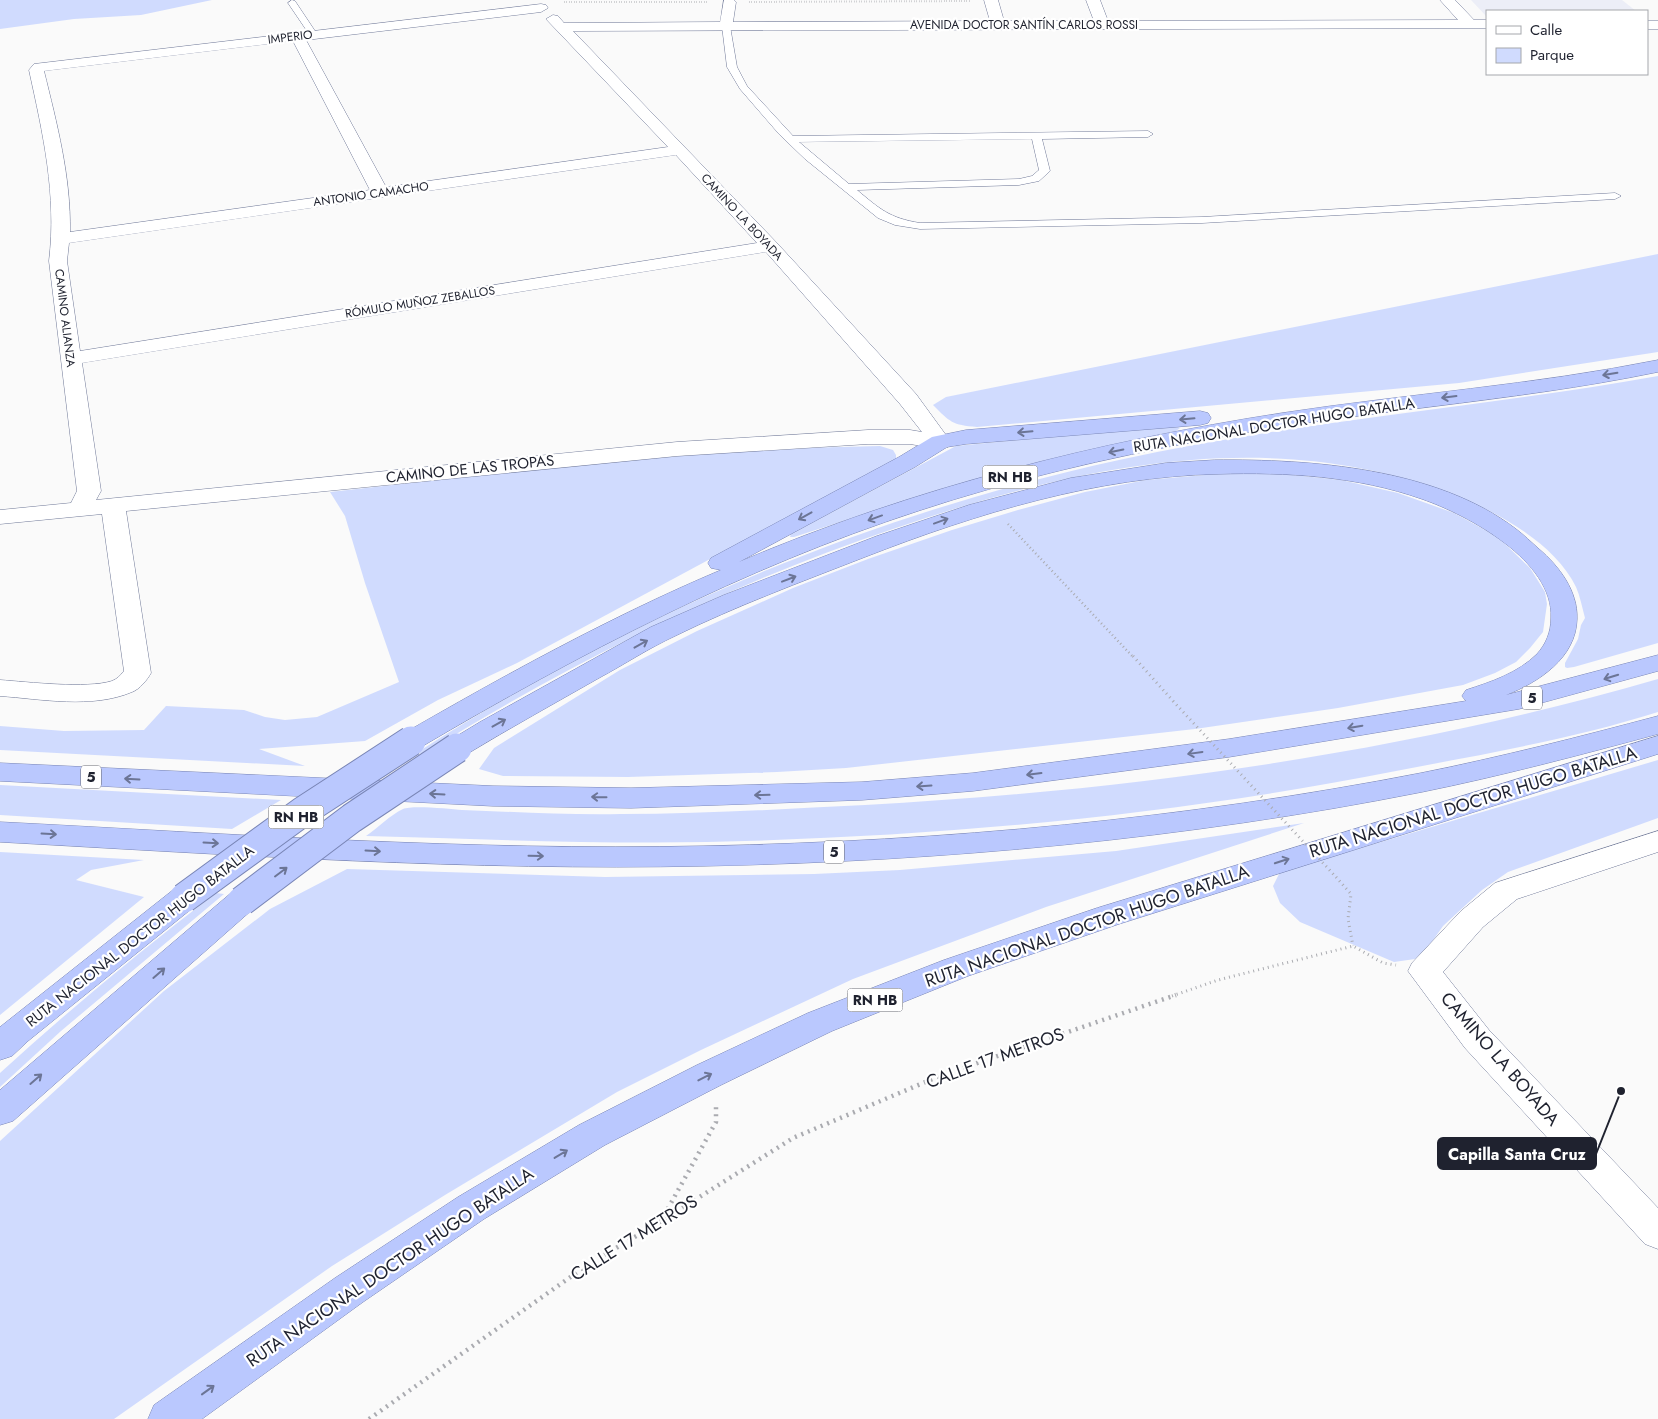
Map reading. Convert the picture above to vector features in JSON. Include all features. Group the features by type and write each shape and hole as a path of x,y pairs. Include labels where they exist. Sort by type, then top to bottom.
{"highway":[{"name":"RUTA NACIONAL DOCTOR HUGO BATALLA","path":"0,1047 184,898 302,812 411,741 504,686 657,608 794,548 906,507 1020,474 1171,439 1341,411 1538,386 1658,366"},
{"path":"657,608 698,576 821,507 907,462 940,442 966,437 1289,410 1341,411"},
{"path":"0,1111 242,901 352,818 456,748 668,629 879,543 990,506 1064,486 1116,476 1213,467 1279,467 1317,470 1376,479 1431,495 1491,522 1516,539 1532,554 1557,585 1564,605 1564,624 1560,641 1534,671 1498,690 1403,719"},
{"name":"5","path":"0,772 493,796 631,798 803,794 992,780 1229,748 1519,701 1658,663"},
{"name":"5","path":"0,832 414,854 558,857 824,853 942,846 1166,823 1342,797 1483,770 1586,746 1658,725"},
{"name":"RUTA NACIONAL DOCTOR HUGO BATALLA","path":"169,1419 349,1290 471,1208 592,1135 820,1022 956,968 1108,916 1658,745"}],"street":[{"path":"991,0 998,25"},
{"path":"1093,0 1102,25"},
{"path":"1447,0 1470,24"},
{"path":"726,26 729,2"},
{"name":"IMPERIO","path":"39,67 455,18 537,3"},
{"name":"CAMINO LA BOYADA","path":"537,3 770,246 908,399 940,442"},
{"path":"445,6 455,18"},
{"name":"AVENIDA DOCTOR SANTÍN CARLOS ROSSI","path":"560,27 1486,24"},
{"path":"297,36 380,193"},
{"name":"CAMINO ALIANZA","path":"39,67 36,70 56,152 62,239 58,261 89,490 80,509"},
{"name":"ANTONIO CAMACHO","path":"62,239 680,150"},
{"name":"RÓMULO MUÑOZ ZEBALLOS","path":"70,359 770,246"},
{"name":"CAMINO DE LAS TROPAS","path":"0,517 677,449 868,437 910,437 940,442"},
{"path":"0,688 70,692 113,689 126,685 138,673 113,505"},
{"path":"1424,971 1472,919 1506,891 1658,841"},
{"name":"CAMINO LA BOYADA","path":"1424,971 1477,1039 1658,1233"}],"lane":[{"path":"292,3 313,34"},
{"path":"726,26 732,67 743,87 809,157 882,216 899,222 920,226 1202,220 1615,196"},
{"path":"790,139 1148,134"},
{"path":"846,187 1036,180 1045,171 1036,135"}],"path":[{"path":"537,3 991,0"},
{"path":"990,506 1100,620 1351,894 1348,919 1353,946 1383,963 1424,971"},
{"name":"CALLE 17 METROS","path":"369,1419 589,1264 660,1222 793,1138 942,1076 1218,980 1353,946"},
{"path":"660,1222 716,1122 716,1102 710,1075"}],"shaded area":[{"path":"1471,0 1622,0 1635,10 1486,10 1486,16"}],"green space":[{"path":"0,0 212,0 141,15 74,19 0,29"},
{"path":"1658,254 1658,352 1459,383 977,427 952,422 933,405 946,397"},
{"path":"1658,376 1658,643 1574,667 1565,667 1565,663 1578,639 1581,625 1585,618 1576,587 1566,571 1554,556 1523,531 1488,510 1454,495 1384,473 1314,461 1243,458 1172,462 1101,472 1031,487 961,507 831,551 770,575 651,628 535,688 422,755 418,752 499,702 583,656 668,614 755,575 844,540 935,509 1026,482 1119,460 1186,447 1253,435"},
{"path":"1173,425 1180,428 1176,431 1122,443 902,502 790,537 791,534 956,446"},
{"path":"880,446 893,450 896,459 517,663 438,700 365,741 259,749 305,766 0,750 0,726 64,731 144,730 166,706 244,710 265,717 285,720 317,717 399,682 365,583 345,516 330,492 536,469 673,457 811,448"},
{"path":"1217,474 1283,474 1341,480 1398,493 1454,513 1498,537 1530,568 1545,592 1547,604 1543,632 1516,662 1495,673 1463,685 1338,708 1195,729 846,768 777,772 628,777 503,776 479,769 494,748 620,670 697,631 793,588 868,559 1018,510 1085,492 1146,480"},
{"path":"1658,679 1658,712 1626,722 1495,752 1311,787 1139,812 967,829 880,835 707,842 536,841 366,836 398,812 414,807 581,814 712,812 965,798 1066,790 1165,778 1364,748 1463,728 1561,705"},
{"path":"1658,760 1658,818 1508,872 1482,890 1443,926 1429,946 1415,959 1394,962 1300,922 1280,903 1273,886 1280,872"},
{"path":"0,785 281,800 232,829 0,815"},
{"path":"1304,823 1046,907 853,979 701,1050 617,1092 445,1195 332,1266 114,1419 0,1419 0,1141 164,991 270,909 347,869 605,877 814,874 900,870 1116,851"},
{"path":"0,852 144,860 91,870 76,880 144,897 0,1015"},
{"path":"216,893 224,894 61,1031 0,1087 0,1073 79,1003 160,936"}],"place":[{"name":"Capilla Santa Cruz","path":"1621,1091"}]}
